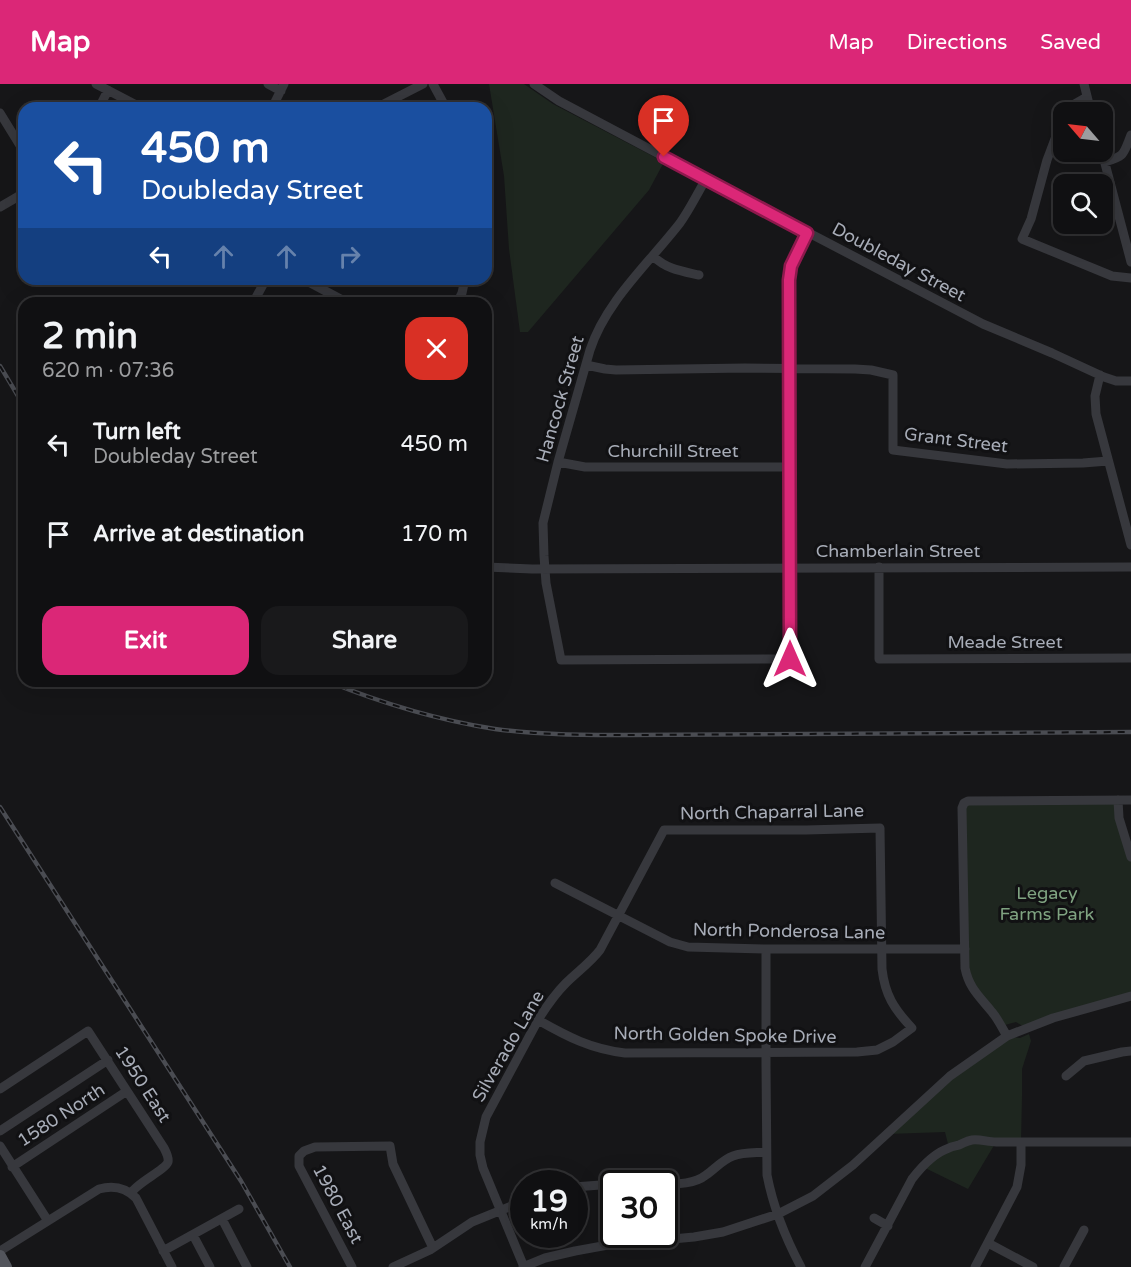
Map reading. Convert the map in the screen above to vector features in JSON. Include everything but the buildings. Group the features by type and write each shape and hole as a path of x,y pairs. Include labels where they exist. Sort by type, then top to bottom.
{"main road":[{"path":"0,1256 6,1267"}],"street":[{"path":"96,84 131,102"},
{"path":"268,84 282,87 275,102"},
{"path":"388,102 423,84"},
{"path":"433,84 443,102"},
{"name":"Doubleday Street","path":"534,84 560,101 983,324 1100,375 1116,381 1131,381"},
{"path":"1084,84 1088,102"},
{"path":"102,102 108,90"},
{"path":"1078,102 1087,97"},
{"path":"0,113 18,142"},
{"path":"1113,160 1119,158 1125,151 1131,135"},
{"path":"1053,144 1031,219 1022,239 1112,276 1131,278"},
{"path":"1105,162 1131,262"},
{"name":"Hancock Street","path":"706,179 686,215 614,303 601,322 594,338 543,523 545,569 561,660 790,659 790,568"},
{"path":"0,207 18,196"},
{"path":"790,568 789,280 791,266 807,233"},
{"path":"653,256 669,268 699,275"},
{"path":"314,285 337,297"},
{"name":"Grant Street","path":"586,365 616,370 745,368 863,370 893,375 893,450 1007,464 1108,461"},
{"path":"1100,375 1096,389 1096,408 1131,544"},
{"name":"Churchill Street","path":"558,462 585,468 789,467"},
{"name":"Chamberlain Street","path":"492,567 545,569 1131,567"},
{"name":"Meade Street","path":"879,567 879,658 1131,658"},
{"path":"1118,800 1119,818 1131,856"},
{"path":"1007,1036 993,1014 972,989 965,968 962,808 964,803 969,801 1131,800"},
{"name":"North Chaparral Lane","path":"664,830 880,828 882,949"},
{"name":"Silverado Lane","path":"524,1267 483,1168 480,1155 482,1128 538,1020 555,994 593,960 600,950 664,830"},
{"name":"North Ponderosa Lane","path":"555,883 670,942 688,947 964,949"},
{"path":"766,949 767,1175 778,1214 801,1267"},
{"name":"North Golden Spoke Drive","path":"538,1020 580,1042 608,1051 625,1053 877,1050 912,1028 900,1016 887,993 882,969 882,949"},
{"path":"524,1267 545,1258 608,1245 723,1232 778,1214 813,1196 853,1165 950,1076 1007,1036 1037,1023 1131,996"},
{"name":"1950 East","path":"0,1089 88,1031 168,1156 168,1163 135,1187 131,1193"},
{"path":"1066,1076 1084,1061 1131,1051"},
{"name":"1580 North","path":"0,1131 108,1060"},
{"name":"1580 North","path":"12,1167 127,1091"},
{"path":"865,1267 906,1189 917,1173 936,1155 949,1148 960,1145 978,1145 983,1142 1131,1142"},
{"path":"975,1267 1017,1187 1020,1175 1021,1142"},
{"path":"0,1146 48,1221"},
{"name":"1980 East","path":"352,1267 299,1166 299,1156 304,1150 315,1147 390,1146 393,1164 434,1248"},
{"path":"678,1183 704,1177 733,1156 766,1152"},
{"path":"0,1251 99,1189 110,1186 131,1193 136,1198 171,1267"},
{"path":"393,1267 434,1248 472,1222 510,1207"},
{"path":"163,1251 239,1209"},
{"path":"874,1218 888,1226"},
{"path":"222,1219 247,1267"},
{"path":"1064,1267 1084,1230"},
{"path":"193,1235 210,1267"},
{"path":"988,1243 1033,1267"}],"green space":[{"path":"489,84 524,84 553,104 664,162 649,190 528,332 520,332 509,249 504,176"},
{"name":"Legacy Farms Park","path":"1118,800 1131,857 1131,996 1026,1028 1016,1022 1001,1026 967,980 964,803"},
{"path":"1029,1034 1031,1041 1022,1069 1021,1142 996,1142 968,1189 921,1166 949,1148 945,1132 888,1134 932,1092 1007,1036 1020,1038"}],"railway":[{"path":"0,366 18,396"},
{"path":"342,687 431,716 495,729 545,734 1131,732"},
{"path":"0,807 241,1181 290,1267"}],"route":[{"path":"664,157 807,233 791,266 789,280 790,659"}]}
